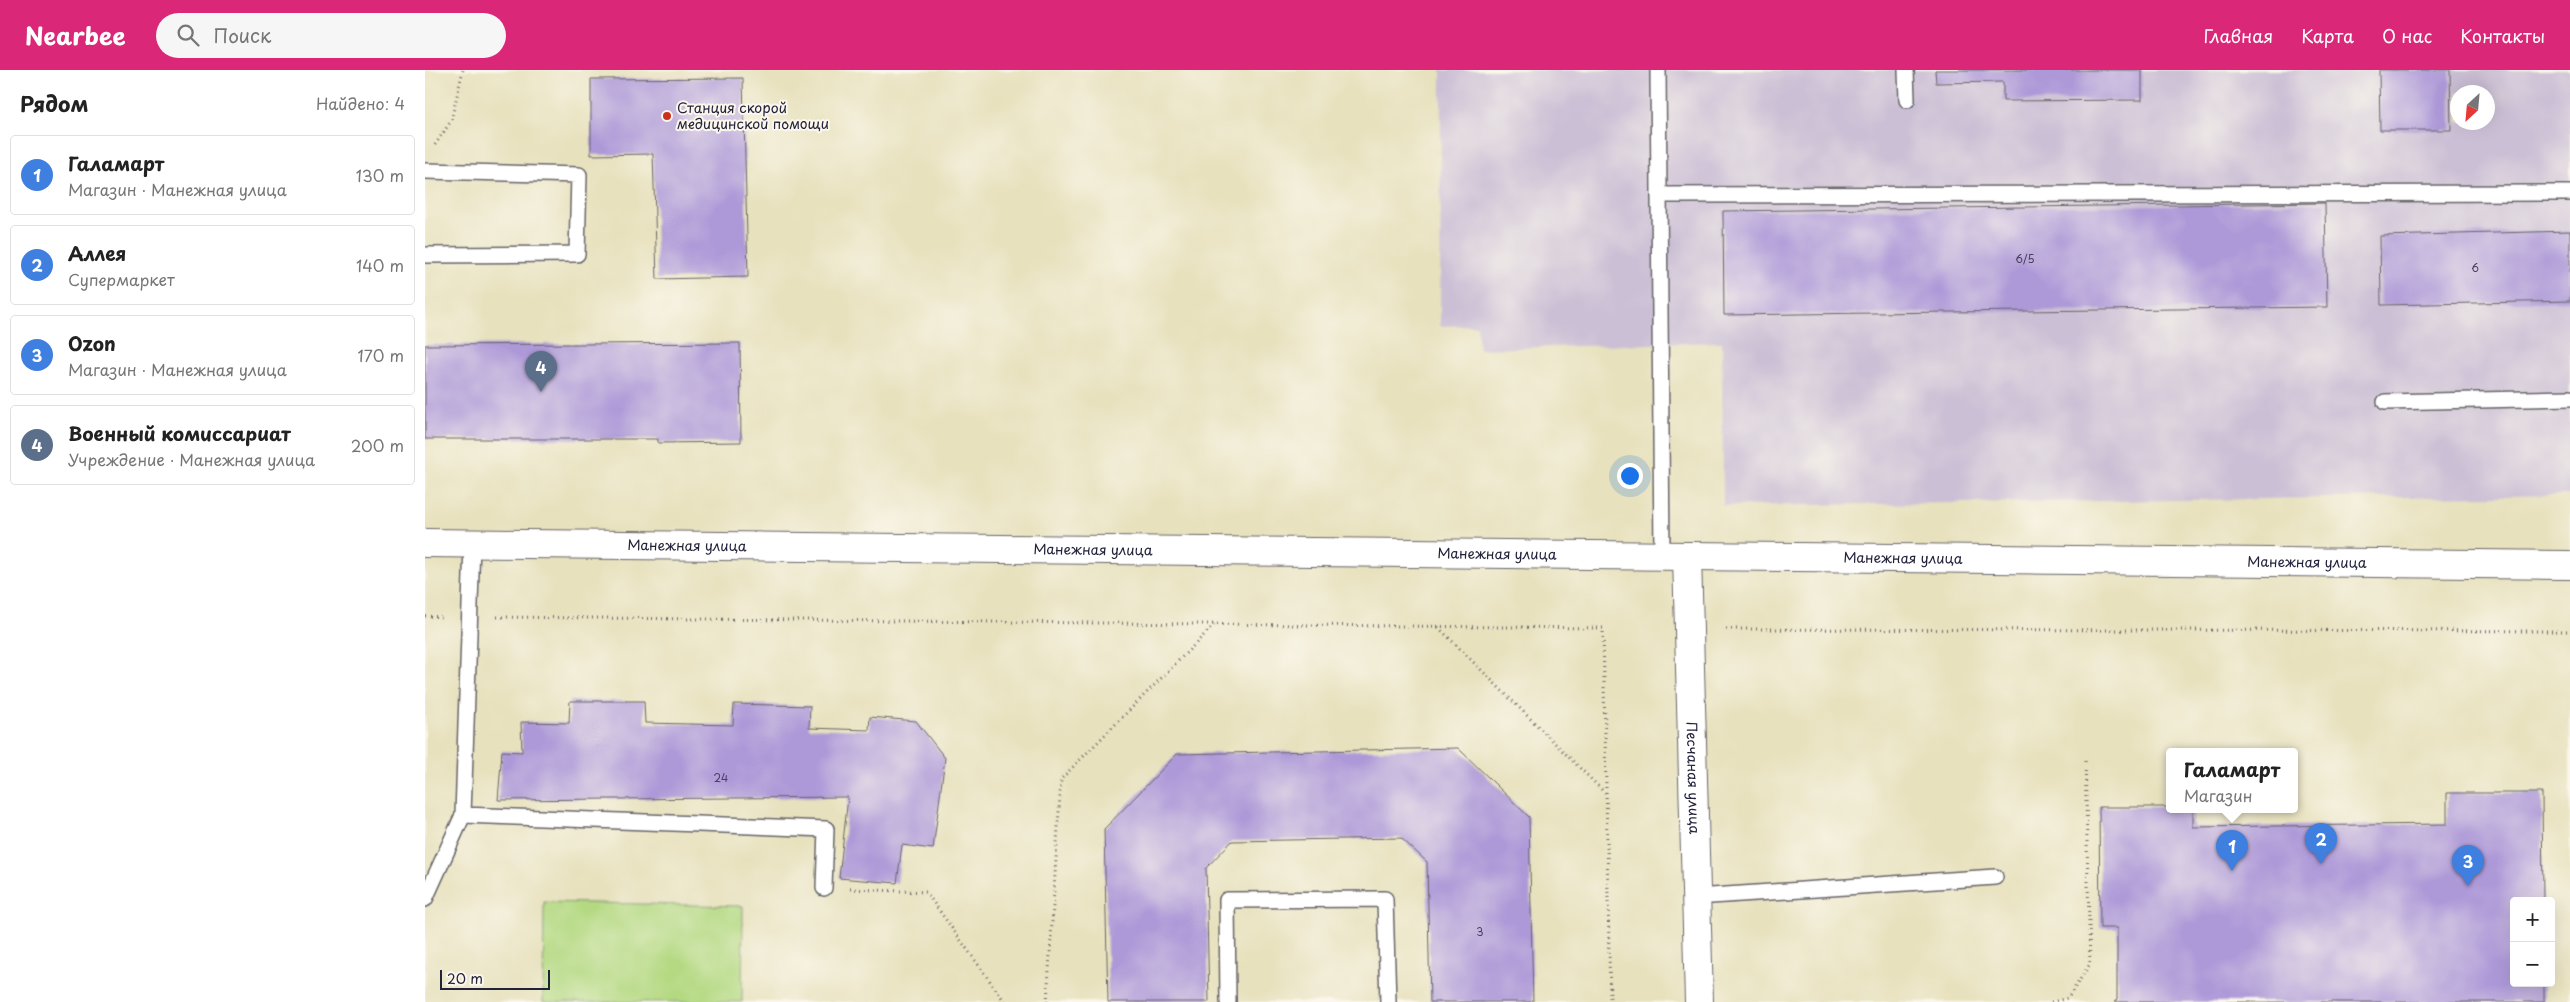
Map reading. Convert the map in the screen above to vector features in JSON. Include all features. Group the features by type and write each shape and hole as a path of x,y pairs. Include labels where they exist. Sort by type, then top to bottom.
{"street":[{"name":"Манежная улица","path":"425,543 2570,565"},
{"name":"Песчаная улица","path":"1675,555 1696,897 1699,1002"}],"lane":[{"path":"1658,70 1659,195 1675,555"},
{"path":"1906,70 1907,100"},
{"path":"425,171 579,174 577,254 425,255"},
{"path":"1659,195 2570,192"},
{"path":"2385,402 2570,398"},
{"path":"425,900 463,815 472,544"},
{"path":"463,815 826,829 824,888"},
{"path":"1696,897 1995,877"},
{"path":"1228,1002 1227,900 1385,900 1388,1002"}],"path":[{"path":"430,152 451,120 463,70"},
{"path":"425,616 1603,628 1610,1002"},
{"path":"1047,1002 1061,779 1215,624"},
{"path":"1438,627 1605,793"},
{"path":"1726,629 2570,631"},
{"path":"2051,1002 2068,998 2090,964 2085,758"},
{"path":"824,888 926,892 1005,1002"}],"shaded area":[{"path":"1441,70 2570,70 2570,495 1723,506 1722,342 1479,349 1477,325 1440,326"}],"green space":[{"path":"544,902 743,906 742,1002 543,1002"}],"building":[{"path":"1935,70 2142,70 2142,100 2003,101 2003,82 1936,83"},
{"path":"2379,70 2450,70 2450,130 2380,130"},
{"path":"743,78 748,277 657,279 653,154 591,155 591,79"},
{"path":"2325,203 2327,307 1724,315 1723,211"},
{"path":"2570,231 2570,301 2381,305 2380,236"},
{"path":"740,343 741,442 658,443 658,439 425,439 425,345"},
{"path":"570,701 644,701 645,723 733,725 734,704 810,706 809,728 869,730 870,717 916,721 945,758 933,849 902,845 897,883 839,878 848,797 498,800 502,751 522,752 521,722 569,723"},
{"path":"1458,748 1529,817 1533,1002 1430,1002 1427,862 1401,838 1232,841 1206,868 1209,1002 1108,1002 1104,829 1177,754"},
{"path":"2447,793 2542,793 2543,897 2510,897 2510,987 2544,987 2544,1002 2114,1002 2117,1000 2117,928 2100,928 2099,807 2166,807 2166,813 2193,813 2193,827 2447,824"}],"place":[{"name":"Станция скорой медицинской помощи","path":"667,116"},
{"name":"Военный комиссариат","path":"541,392"},
{"name":"Аллея","path":"2321,864"},
{"name":"Галамарт","path":"2232,871"},
{"name":"Ozon","path":"2468,886"}]}
